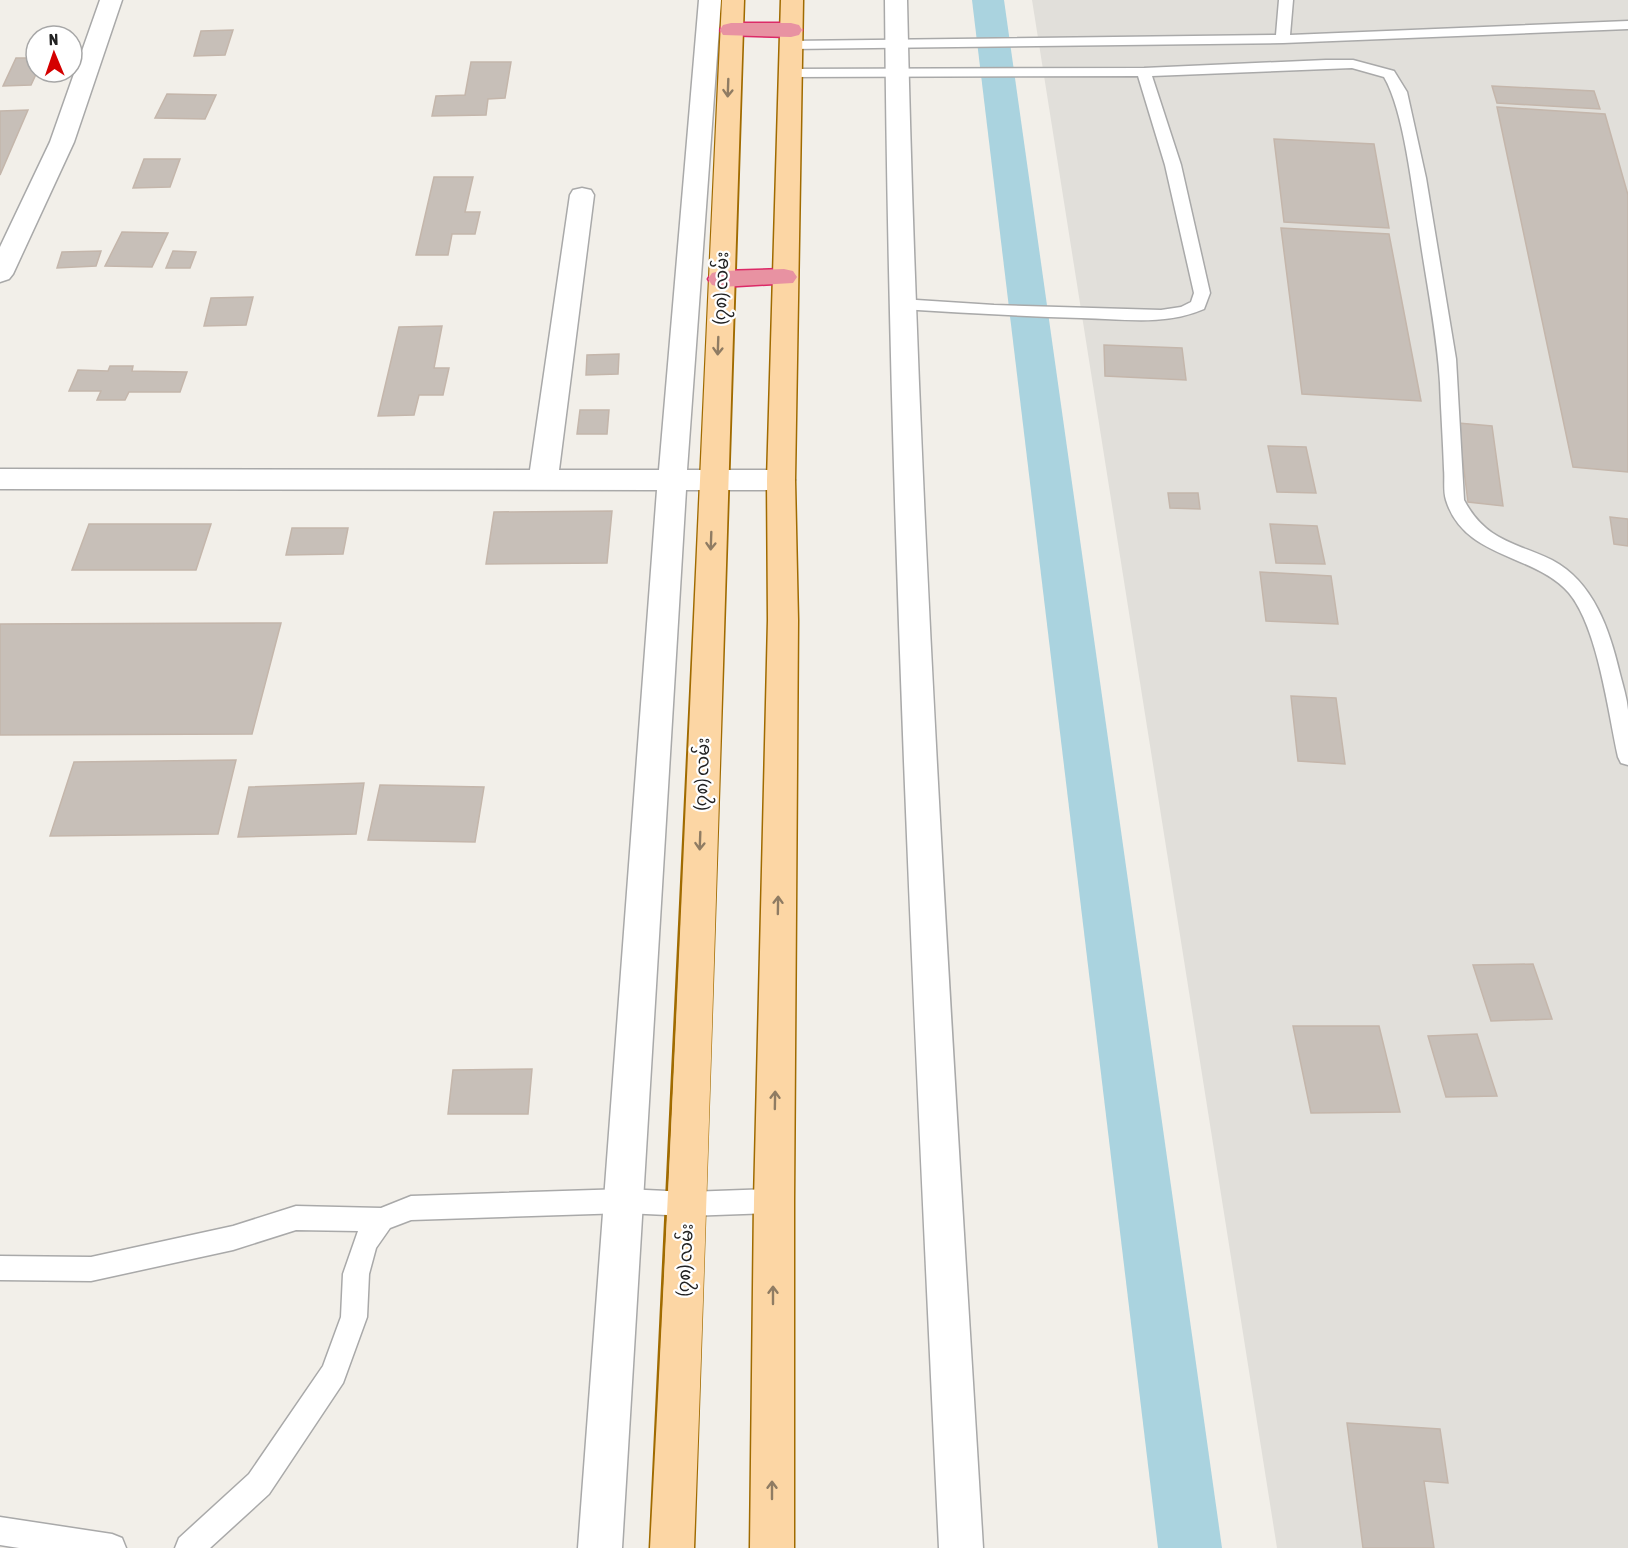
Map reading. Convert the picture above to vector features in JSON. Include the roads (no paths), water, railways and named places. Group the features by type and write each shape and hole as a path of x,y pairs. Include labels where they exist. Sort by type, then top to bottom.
{"highway":[{"path":"732,15 790,37"},
{"path":"721,279 784,277"}],"main road":[{"name":"(၇၈) လမ်း","path":"672,1548 688,1204 732,15"},
{"path":"772,1548 774,1201 783,621 780,480 790,37"}],"street":[{"path":"0,274 62,142 111,0"},
{"path":"600,1548 672,480 710,0"},
{"path":"896,0 902,304 914,663 961,1548"},
{"path":"543,480 582,195"},
{"path":"0,478 780,480"}],"lane":[{"path":"1283,39 1286,0"},
{"path":"790,37 897,59 964,44 1283,39 1628,25"},
{"path":"790,37 973,74 1144,72 1344,64 1389,74 1401,92 1418,178 1447,359 1455,500 1462,518 1473,530 1508,551 1558,572 1575,588 1594,617 1628,757"},
{"path":"902,304 994,310 1161,315 1185,311 1198,305 1202,293 1173,165 1144,72"},
{"path":"0,1268 91,1269 233,1238 296,1218 381,1220 411,1208 625,1201 688,1204 774,1201"},
{"path":"189,1548 259,1484 334,1374 354,1317 356,1274 365,1243 381,1220"},
{"path":"0,1531 112,1548"}],"waterway":[{"path":"988,0 1190,1548"}]}
